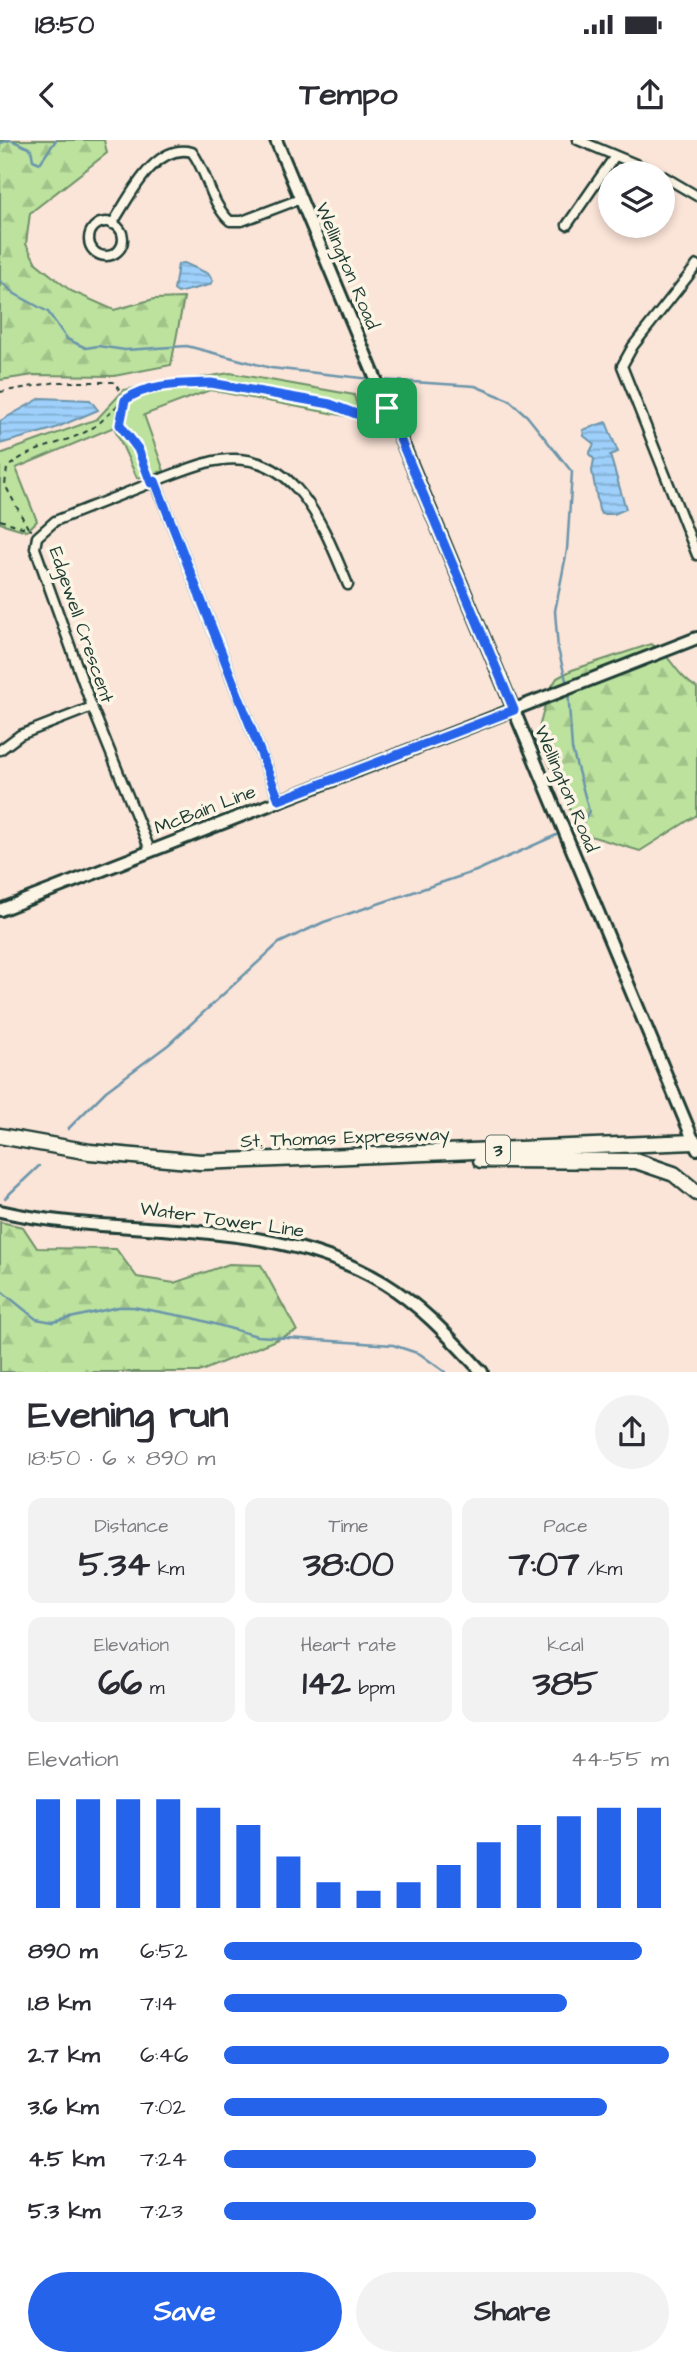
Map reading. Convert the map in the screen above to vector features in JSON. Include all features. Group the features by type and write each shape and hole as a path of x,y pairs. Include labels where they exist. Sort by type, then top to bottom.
{"highway":[{"name":"St. Thomas Expressway","path":"0,1136 67,1149 160,1159 245,1162 695,1145"},
{"path":"301,1159 636,1161 674,1174 697,1193"}],"street":[{"name":"Wellington Road","path":"276,140 695,1145"},
{"path":"578,140 627,161"},
{"path":"113,224 149,166 184,151 192,152 198,160 215,200 230,221 242,221 300,198"},
{"path":"567,225 615,156"},
{"path":"675,183 697,196"},
{"path":"101,223 113,224 122,235 120,248 109,255 97,253 89,244 90,231 101,223"},
{"path":"697,265 633,346 622,366 694,538 697,555"},
{"name":"Edgewell Crescent","path":"150,850 92,707 37,559 35,548 39,534 55,521 153,482 208,463 243,460 275,470 295,485 310,502 323,524 348,585"},
{"path":"153,482 279,800"},
{"name":"McBain Line","path":"0,910 697,638"},
{"path":"0,750 20,736 92,707"},
{"name":"Water Tower Line","path":"0,1211 204,1232 311,1250 362,1272 400,1295 443,1331 482,1372"}],"path":[{"path":"0,392 57,382 115,382 125,400 120,425 138,449 153,482"},
{"path":"28,528 5,485 7,468 19,457 92,429 136,392 211,383 330,404 356,414 387,408"},
{"path":"0,476 5,475"},
{"path":"0,520 39,534"}],"green space":[{"path":"0,140 104,140 107,153 30,213 26,244 36,263 71,291 114,310 154,299 184,298 171,365 114,376 34,375 0,380"},
{"path":"230,373 354,395 361,419 210,390 144,415 164,471 137,478 114,427 16,468 37,521 27,531 0,523 0,454 97,419 124,390"},
{"path":"651,644 697,688 697,815 640,851 580,833 537,736 548,693 557,678 572,670"},
{"path":"0,1222 23,1227 37,1248 116,1249 137,1277 174,1283 229,1264 261,1265 297,1331 199,1372 0,1372"}],"water":[{"path":"184,263 209,274 213,281 209,285 178,293 174,290 178,264"},
{"path":"41,398 90,400 98,410 53,429 0,444 0,421"},
{"path":"606,422 618,452 610,455 626,509 614,514 601,514 599,510 592,471 594,459 589,454 594,444 584,436 583,430"}],"waterway":[{"path":"0,143 10,140"},
{"path":"11,140 31,149 33,160 40,163 56,140"},
{"path":"0,281 15,294 48,312 67,339 86,348 98,346 125,350 187,346 271,368 371,379"},
{"path":"381,380 475,386 509,400 527,416 572,472 567,550 555,611 558,649 567,684"},
{"path":"567,830 583,822 589,811 572,749 568,690"},
{"path":"68,1129 106,1091 168,1045 279,943 324,922 476,871 561,833"},
{"path":"5,1198 39,1166"},
{"path":"0,1290 36,1319 53,1322 118,1307 133,1307 193,1318 257,1336 393,1345 420,1354 445,1372"}],"route":[{"path":"211,383 330,404 356,414 369,414 387,408 514,710 279,800 155,481 151,483 138,449 120,425 125,400 136,392 175,385 211,383"}]}
